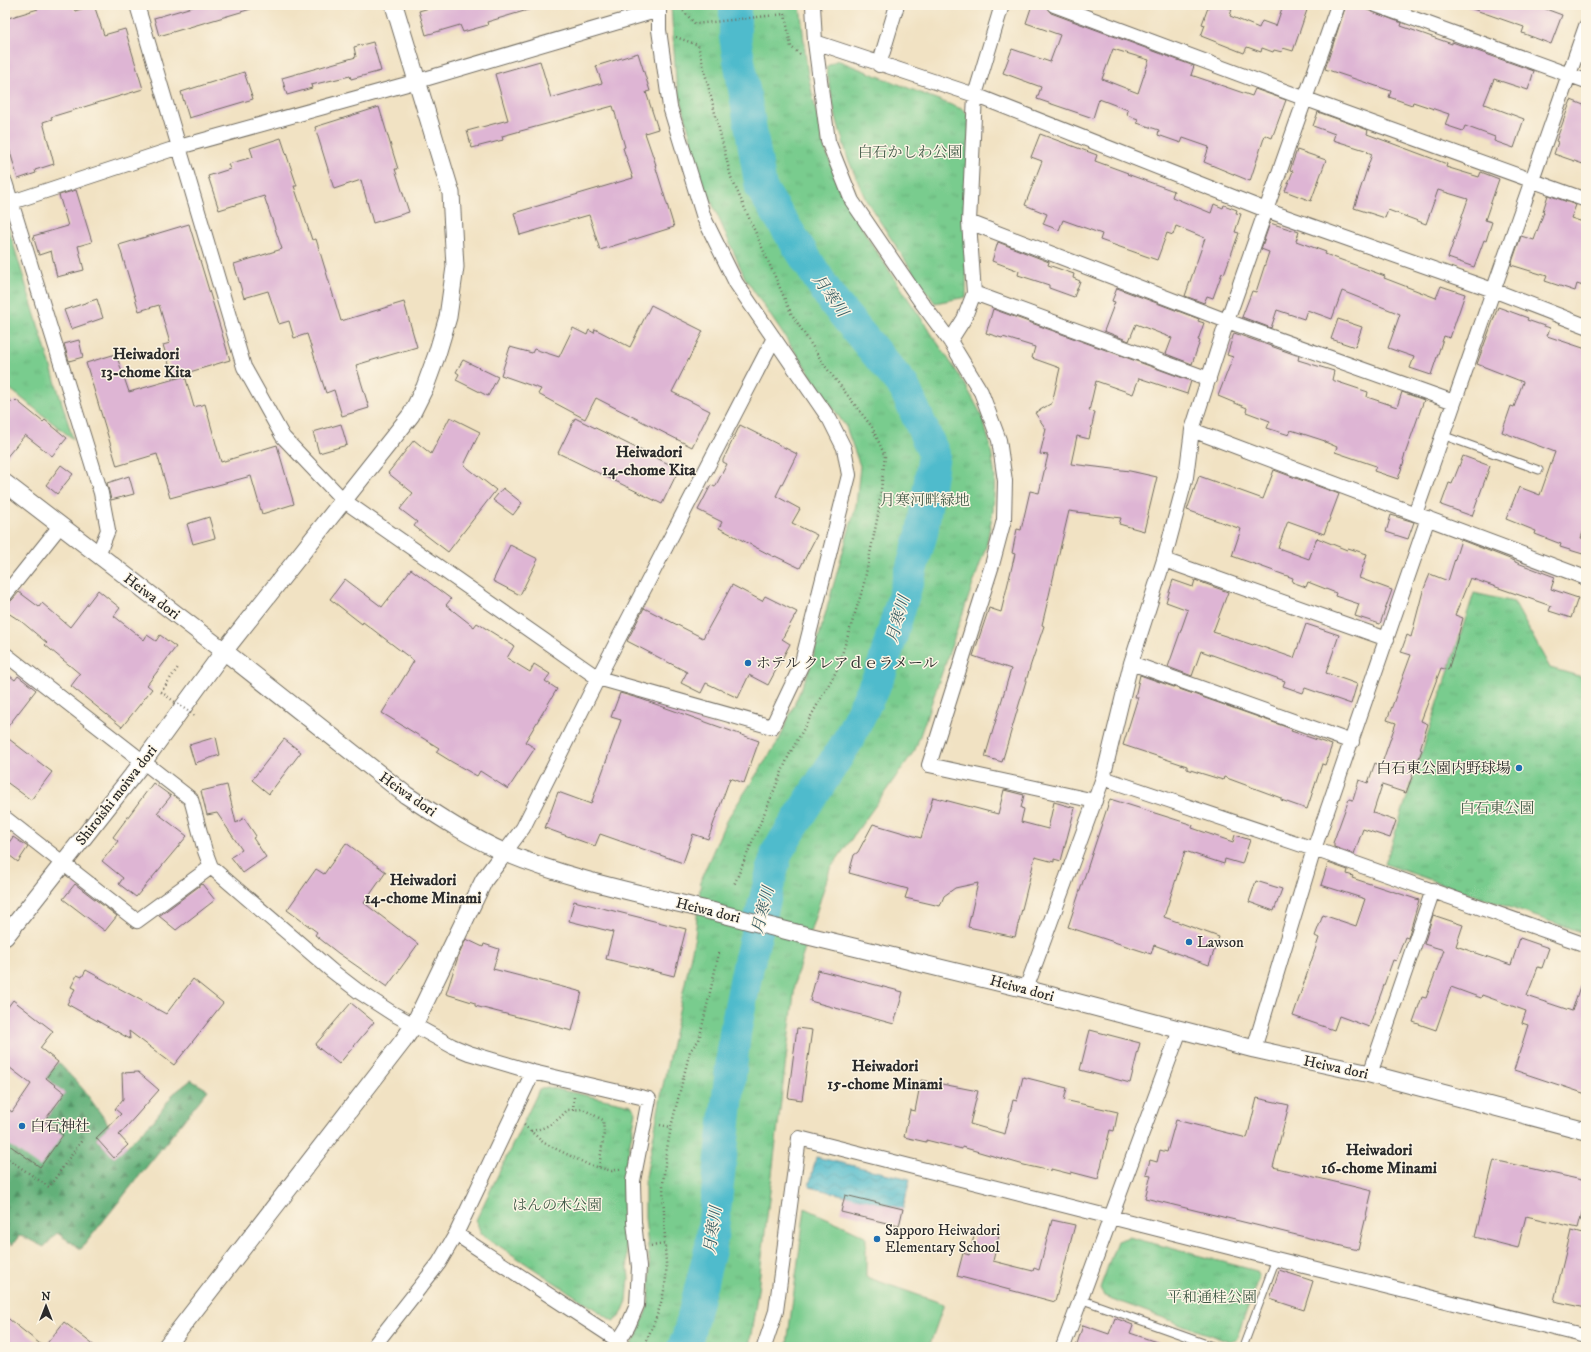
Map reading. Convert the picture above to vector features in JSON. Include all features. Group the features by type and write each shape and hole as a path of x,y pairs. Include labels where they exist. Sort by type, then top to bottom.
{"street":[{"path":"12,202 179,146 418,81 659,8 659,30 670,106 704,218 736,283 830,420 844,448 849,475 801,666 772,727 598,678 343,500 283,437 244,367 179,146 137,5"},
{"name":"Shiroishi moiwa dori","path":"5,937 143,762 224,651 411,414 425,388 448,317 455,267 451,193 394,5"},
{"path":"813,5 815,42 828,141 852,201 919,299 950,341 981,392 999,440 1005,481 1004,520 992,565 929,765 1094,801"},
{"path":"879,64 898,5"},
{"path":"950,341 964,319 974,294 969,222 975,95 1002,5"},
{"path":"1054,5 1306,99 1586,200"},
{"path":"1026,989 1103,778 1131,663 1164,560 1186,476 1192,430 1208,379 1338,5"},
{"path":"1376,5 1586,81"},
{"path":"1415,514 1586,26"},
{"path":"815,42 975,95 1266,210 1493,290 1586,326"},
{"path":"6,185 101,493 108,530 98,555"},
{"path":"969,222 1227,321 1454,402"},
{"path":"974,294 1208,379"},
{"path":"166,1347 414,1025 484,880 523,828 598,678 774,338"},
{"path":"1192,430 1586,578"},
{"name":"Heiwa dori","path":"5,483 224,651 406,795 475,838 504,852 572,876 796,933 1026,989 1254,1049 1370,1074 1586,1131"},
{"path":"1254,1049 1314,849 1428,518"},
{"path":"5,595 60,526"},
{"path":"1164,560 1387,639"},
{"path":"5,654 191,799 205,851 211,867 332,971 358,991 414,1025 452,1046 469,1053 533,1072 649,1099 633,1181 634,1222 638,1247 639,1284 637,1305 628,1326 617,1344 456,1234"},
{"path":"1131,663 1352,742"},
{"path":"1103,778 1433,890 1586,946"},
{"path":"5,818 137,921 211,867"},
{"path":"1370,1074 1433,890"},
{"path":"1063,1347 1180,1030"},
{"path":"373,1347 439,1263 456,1234 533,1072"},
{"path":"764,1347 776,1311 799,1138 1110,1218 1586,1336"}],"lane":[{"path":"1442,435 1539,470"},
{"path":"1243,1347 1276,1259"},
{"path":"1080,1299 1215,1347"}],"path":[{"path":"678,5 695,24 785,14 791,48 819,68"},
{"path":"659,30 698,44 731,177 791,313 826,366 872,427 885,456 878,515 863,588 837,670 789,754 734,885"},
{"path":"179,666 161,692 195,716"},
{"path":"642,1347 653,1325 660,1305 666,1276 663,1184 671,1127 690,1051 699,1040 719,953"},
{"path":"531,1131 544,1128 558,1121 568,1110 583,1109 603,1120 604,1133 599,1167"},
{"path":"513,1113 544,1143 589,1165 612,1171 636,1166"},
{"path":"645,1121 671,1127"},
{"path":"5,1162 6,1157 49,1187 82,1140"},
{"path":"638,1247 665,1244"}],"green space":[{"name":"月寒河畔緑地","path":"671,5 800,5 807,69 823,144 847,203 873,246 965,384 981,414 990,444 995,477 993,511 986,547 915,750 830,869 796,977 758,1290 749,1347 630,1347 637,1335 648,1306 650,1289 650,1268 645,1217 645,1182 662,1090 695,936 701,879 726,821 779,740 810,668 856,505 860,466 846,427 745,278 701,178 676,80"},
{"name":"白石かしわ公園","path":"837,60 964,110 969,116 966,297 935,303 918,280 866,200 848,159 835,113 826,67"},
{"path":"5,217 73,439 5,385"},
{"name":"白石東公園","path":"1474,593 1514,602 1550,668 1586,678 1586,934 1385,864"},
{"path":"58,1062 83,1089 109,1125 96,1138 114,1158 155,1119 173,1094 191,1080 208,1090 81,1249 57,1233 44,1247 19,1236 12,1245 5,1238 5,1142 63,1135 44,1121 65,1093 46,1078"},
{"name":"はんの木公園","path":"547,1087 631,1105 636,1112 623,1179 623,1221 629,1278 627,1301 620,1317 613,1321 481,1234 476,1220 539,1090"},
{"path":"805,1208 866,1236 866,1277 944,1304 929,1347 785,1347 787,1344"},
{"name":"平和通桂公園","path":"1129,1237 1257,1271 1259,1276 1236,1340 1229,1342 1104,1296 1100,1288 1117,1241"}],"water":[{"path":"816,1157 910,1179 903,1209 809,1187"}],"building":[{"path":"37,5 73,5 75,11 94,5 104,35 125,29 143,89 51,117 52,119 43,122 54,164 35,170 36,173 18,179 5,135 5,120 9,119 5,107 5,19 38,9"},
{"path":"199,5 251,5 251,9 159,36 154,18"},
{"path":"439,5 530,5 531,9 487,22 488,25 463,32 460,25 426,35 419,11"},
{"path":"1032,5 1040,5 1046,7 1051,13 1194,66 1191,75 1252,96 1255,89 1286,100 1272,138 1265,135 1250,181 1204,162 1209,147 1183,138 1181,143 1158,135 1159,130 1137,123 1138,119 1127,115 1128,110 1099,99 1093,118 1037,99 1041,87 1003,73 1012,49 1050,62 1060,35 1026,23","holes":["1113,49 1149,60 1138,93 1102,79"]},
{"path":"1209,5 1220,5 1232,9 1230,16 1259,28 1262,21 1276,26 1283,5 1305,5 1304,9 1307,10 1293,51 1283,48 1282,52 1274,50 1273,52 1262,48 1261,52 1247,47 1244,53 1201,36 1205,25 1202,24"},
{"path":"1346,5 1354,5 1402,23 1401,26 1534,71 1528,90 1494,79 1484,104 1524,119 1514,148 1494,141 1495,137 1465,126 1463,131 1445,125 1449,114 1413,102 1412,105 1389,97 1391,91 1325,69"},
{"path":"1468,5 1517,5 1530,10 1532,5 1535,5 1562,15 1551,44 1522,33 1524,27 1467,7"},
{"path":"373,42 381,71 351,79 350,76 311,85 312,88 287,95 282,78 356,57 354,47"},
{"path":"638,53 650,91 646,92 658,129 645,133 674,227 600,250 589,215 520,235 514,213 633,178 623,148 625,147 613,106 502,136 503,140 472,148 467,131 508,120 495,74 540,61 551,98 602,83 596,66"},
{"path":"244,72 253,99 189,118 181,92"},
{"path":"1571,100 1586,106 1586,156 1583,164 1554,154 1558,142 1556,141"},
{"path":"379,107 398,169 395,169 409,212 373,223 361,180 334,189 315,127"},
{"path":"1318,112 1368,130 1367,134 1447,164 1446,167 1479,177 1481,172 1499,179 1485,220 1492,222 1486,241 1484,240 1474,267 1448,258 1468,199 1438,190 1426,224 1388,210 1385,218 1354,208 1372,154 1367,152 1368,151 1333,140 1335,134 1313,126"},
{"path":"1040,134 1097,155 1095,161 1174,191 1172,197 1211,213 1214,204 1223,208 1224,205 1237,210 1236,213 1241,214 1235,232 1239,233 1224,274 1222,273 1213,298 1207,296 1204,303 1185,296 1205,238 1176,226 1173,235 1167,233 1157,260 1100,240 1102,234 1063,220 1059,230 1043,224 1047,214 1025,205 1042,161 1031,157"},
{"path":"281,138 297,186 294,186 312,240 316,239 341,321 404,302 417,347 356,365 369,408 342,416 334,390 326,393 307,334 294,338 289,321 279,324 268,291 244,298 234,264 282,249 264,196 219,210 208,176 230,169 228,164 253,157 250,148"},
{"path":"1297,150 1326,160 1311,201 1285,191 1293,171 1290,170"},
{"path":"76,190 92,242 78,246 84,270 57,277 51,251 39,255 33,236 68,226 59,195"},
{"path":"1548,195 1576,205 1571,218 1586,223 1586,287 1577,284 1575,291 1545,281 1547,276 1511,265 1521,236 1534,240 1544,212 1543,211"},
{"path":"1270,223 1299,232 1296,241 1436,298 1441,286 1465,294 1450,338 1444,336 1431,375 1410,368 1414,357 1388,348 1400,314 1342,291 1332,319 1307,310 1304,319 1277,310 1271,328 1242,317 1252,291 1256,292 1269,252 1261,249"},
{"path":"189,224 230,360 173,377 163,345 170,343 159,305 139,311 119,245"},
{"path":"998,242 1049,262 1048,265 1074,274 1073,278 1080,281 1074,297 1049,288 1049,285 1018,275 1019,271 992,261"},
{"path":"1117,288 1199,319 1198,321 1204,323 1198,340 1200,341 1192,364 1166,354 1172,338 1136,324 1129,341 1104,331 1115,302 1112,301"},
{"path":"97,299 103,318 71,329 64,310"},
{"path":"651,305 703,331 672,392 710,411 692,447 596,398 585,419 538,394 541,389 501,375 510,347 532,353 534,349 559,357 573,328 587,335 589,330 594,333 595,329 630,347"},
{"path":"1498,307 1550,328 1547,336 1586,349 1586,524 1581,538 1586,539 1586,555 1560,547 1561,544 1535,534 1536,531 1506,519 1519,487 1540,495 1555,452 1502,432 1511,406 1514,407 1523,382 1477,364"},
{"path":"993,309 1191,381 1187,394 1139,378 1133,394 1096,381 1089,411 1095,412 1089,439 1077,436 1071,464 1130,471 1157,477 1144,531 1119,524 1121,518 1069,511 1042,625 1044,626 1031,664 1002,762 985,757 1011,669 973,656 989,608 1001,612 1015,554 1012,553 1017,529 1021,530 1030,491 1039,493 1048,455 1040,454 1046,429 1035,413 1052,403 1060,368 1032,358 1035,347 986,333"},
{"path":"1338,319 1362,327 1355,347 1331,339"},
{"path":"1234,333 1299,356 1298,360 1334,371 1332,380 1368,392 1367,397 1397,407 1402,392 1424,400 1398,479 1374,471 1376,466 1335,452 1337,447 1325,441 1291,430 1289,435 1267,428 1270,421 1246,412 1247,408 1218,396 1233,357 1227,355"},
{"path":"79,340 83,357 69,361 64,344"},
{"path":"116,354 129,392 185,376 194,407 205,404 221,462 277,445 294,504 262,514 251,476 170,498 157,454 117,466 86,363"},
{"path":"463,360 498,377 488,396 456,380 459,374 456,372"},
{"path":"5,396 13,403 16,400 43,422 45,420 67,438 52,456 25,435 5,459"},
{"path":"450,417 480,432 464,465 496,490 448,552 414,526 417,522 400,509 413,493 388,473 414,440 431,454"},
{"path":"575,418 679,469 662,504 558,453"},
{"path":"341,424 347,445 319,453 313,432"},
{"path":"740,425 797,454 776,496 800,509 792,523 817,535 800,568 775,556 774,557 719,528 722,522 698,510 711,485 715,487 727,464 723,462 723,460"},
{"path":"1463,456 1490,466 1472,516 1441,505 1449,483 1452,484"},
{"path":"61,465 73,474 57,494 46,485"},
{"path":"1274,470 1339,494 1324,534 1288,521 1278,548 1309,559 1317,538 1347,550 1348,548 1367,554 1359,578 1392,590 1380,624 1355,616 1359,604 1335,596 1336,593 1308,582 1306,587 1292,582 1293,578 1232,556 1241,529 1187,510 1199,476 1263,499"},
{"path":"129,476 134,494 111,500 107,483"},
{"path":"503,488 522,503 513,515 493,500"},
{"path":"1391,515 1414,522 1408,539 1386,532"},
{"path":"209,517 215,538 193,544 187,524"},
{"path":"1461,540 1555,577 1551,589 1578,598 1571,618 1549,611 1551,606 1470,578 1455,615 1463,618 1448,670 1441,668 1421,721 1428,724 1420,749 1422,750 1406,793 1382,785 1373,813 1396,821 1390,838 1363,829 1354,854 1334,847 1333,843 1349,799 1353,800 1359,780 1368,783 1375,763 1381,766 1396,723 1387,720 1411,655 1401,652 1407,635 1411,637 1423,591 1430,574 1448,581"},
{"path":"510,545 538,559 520,595 493,581"},
{"path":"411,569 451,599 446,605 474,627 477,623 514,646 507,658 530,672 534,664 550,674 545,681 557,689 525,742 535,748 508,789 480,771 477,776 452,762 436,752 439,748 382,713 414,661 330,599 345,579 382,607"},
{"path":"1173,580 1193,587 1195,580 1228,592 1213,632 1294,658 1306,624 1339,635 1326,673 1357,684 1351,704 1305,688 1303,693 1283,686 1285,681 1201,651 1192,676 1168,667 1188,610 1166,602"},
{"path":"732,585 762,601 765,596 797,612 782,639 790,644 768,685 749,675 738,698 706,683 701,693 681,683 687,672 627,641 644,608 703,638"},
{"path":"98,590 120,608 114,616 144,640 147,635 156,641 160,635 176,647 147,685 152,689 122,727 71,686 80,674 45,645 47,643 22,622 5,611 5,605 19,592 39,607 42,603 70,627"},
{"path":"5,672 15,680 18,676 36,690 5,730"},
{"path":"1140,675 1292,729 1291,731 1332,745 1325,765 1322,764 1307,809 1224,777 1223,780 1187,769 1187,766 1123,745 1138,697 1135,697"},
{"path":"620,693 759,741 744,783 730,778 708,839 693,834 683,863 600,834 595,846 545,828 558,792 591,804 621,720 611,717"},
{"path":"5,736 52,772 31,800 5,781"},
{"path":"216,737 220,755 198,762 195,765 189,745"},
{"path":"284,739 301,752 269,794 252,780"},
{"path":"153,783 171,796 157,813 187,836 136,897 119,884 123,878 102,861 118,841 113,837"},
{"path":"227,785 236,823 244,818 256,836 253,838 266,857 243,873 231,857 242,850 217,813 207,815 201,791"},
{"path":"1004,790 1024,795 1021,808 1024,809 1021,822 1048,829 1054,802 1075,808 1061,861 1054,859 1054,862 1035,857 1015,937 968,927 978,883 955,888 944,896 940,906 905,898 908,889 849,873 854,855 858,852 873,824 921,838 933,797 998,814"},
{"path":"1110,799 1193,825 1192,828 1233,842 1235,835 1250,840 1242,864 1225,859 1224,864 1185,851 1164,917 1219,937 1209,965 1154,945 1151,954 1068,927"},
{"path":"13,837 28,847 18,862 5,852 5,848"},
{"path":"346,843 386,872 364,903 418,944 387,987 338,953 315,935 317,932 287,910 316,869 324,874"},
{"path":"1328,863 1348,870 1347,874 1353,876 1352,878 1419,900 1408,938 1405,937 1396,961 1393,960 1369,1027 1339,1016 1334,1030 1293,1016 1319,938 1315,936 1323,915 1356,926 1365,899 1321,885"},
{"path":"1256,881 1282,889 1274,911 1249,902"},
{"path":"75,884 117,916 105,931 63,899"},
{"path":"202,884 215,900 176,930 159,916"},
{"path":"574,901 686,929 674,976 606,959 613,932 569,921"},
{"path":"1433,915 1463,925 1456,946 1511,965 1520,938 1549,948 1542,968 1538,967 1527,996 1572,1011 1583,977 1586,977 1586,1094 1514,1070 1528,1025 1522,1023 1526,1011 1482,995 1481,998 1451,987 1436,1030 1413,1022 1422,997 1426,998 1444,950 1424,944"},
{"path":"466,939 483,947 484,944 499,949 493,969 582,992 572,1031 475,1006 475,1003 446,994 458,957"},
{"path":"86,970 166,1014 193,979 223,1003 174,1065 129,1031 130,1039 67,1004 75,989 71,987 77,975 82,977"},
{"path":"818,970 903,992 894,1024 810,1001"},
{"path":"13,1000 53,1031 40,1048 58,1062 46,1078 65,1093 44,1121 63,1135 40,1167 5,1142 5,1107 12,1112 31,1084 5,1064 5,1011"},
{"path":"351,1003 374,1022 339,1064 315,1045"},
{"path":"797,1028 812,1030 802,1100 788,1098"},
{"path":"1090,1030 1140,1043 1130,1083 1080,1070"},
{"path":"138,1072 159,1090 119,1135 128,1145 114,1158 96,1138 121,1114 115,1109 123,1099 122,1073"},
{"path":"1023,1077 1067,1088 1064,1100 1118,1112 1114,1131 1110,1130 1098,1179 1071,1172 1071,1174 1024,1165 962,1147 962,1149 926,1140 926,1142 904,1137 910,1110 915,1111 921,1080 978,1091 970,1124 1005,1134 1013,1100 1017,1101"},
{"path":"1257,1098 1289,1105 1273,1167 1372,1191 1358,1250 1145,1198 1151,1175 1146,1174 1150,1160 1157,1162 1160,1150 1167,1152 1176,1120 1247,1138"},
{"path":"1494,1160 1586,1181 1586,1197 1578,1228 1526,1216 1518,1248 1475,1237"},
{"path":"845,1195 903,1209 899,1226 841,1212"},
{"path":"1052,1220 1075,1225 1055,1302 957,1276 963,1253 969,1255 976,1229 999,1235 993,1261 1033,1271 1034,1268 1039,1270"},
{"path":"1571,1231 1586,1235 1586,1308 1554,1301"},
{"path":"1279,1270 1313,1281 1304,1310 1270,1299"},
{"path":"5,1316 44,1347 5,1347"},
{"path":"1115,1318 1133,1325 1130,1333 1165,1345 1164,1347 1076,1347 1083,1325 1109,1334"},
{"path":"64,1322 96,1347 44,1347"}],"waterway":[{"name":"月寒川","path":"683,1347 687,1340 711,1246 735,1033 748,966 777,852 848,740 881,672 922,533 934,454 904,387 832,300 761,188 735,37 735,5"}],"place":[{"name":"ホテル クレアｄｅラメール","path":"748,663"},
{"name":"白石東公園内野球場","path":"1519,768"},
{"name":"Lawson","path":"1189,942"},
{"name":"白石神社","path":"22,1126"},
{"name":"Sapporo Heiwadori Elementary School","path":"877,1239"}],"district":[{"name":"Heiwadori 13-chome Kita","path":"146,362"},
{"name":"Heiwadori 14-chome Kita","path":"649,460"},
{"name":"Heiwadori 14-chome Minami","path":"423,888"},
{"name":"Heiwadori 15-chome Minami","path":"885,1074"},
{"name":"Heiwadori 16-chome Minami","path":"1379,1158"}]}
